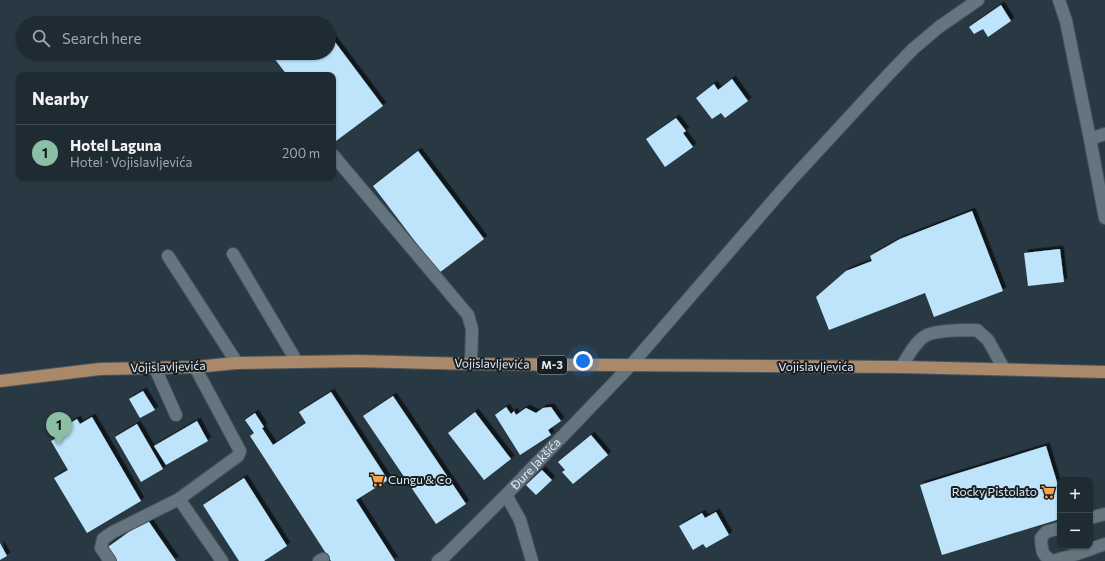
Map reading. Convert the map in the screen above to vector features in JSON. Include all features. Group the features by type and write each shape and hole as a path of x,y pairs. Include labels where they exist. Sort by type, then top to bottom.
{"main road":[{"name":"Vojislavljevića","path":"0,381 100,369 195,367 237,363 358,361 471,364 901,367 1105,372"}],"street":[{"name":"Đure Jakšića","path":"438,561 445,556 506,495 631,365 791,180 912,50 939,27 978,0"},
{"path":"1059,0 1066,20 1105,218"},
{"path":"1090,139 1105,134"},
{"path":"336,158 468,315 472,330 471,364"},
{"path":"233,254 297,362"},
{"path":"168,256 237,363"},
{"path":"901,367 917,343 927,335 951,330 977,330 988,340 1004,369"},
{"path":"110,561 100,548 103,539 113,532 179,499 240,453 195,367"},
{"path":"155,368 176,415"},
{"path":"506,495 520,520 532,561"},
{"path":"179,499 222,561"},
{"path":"1093,517 1105,514"},
{"path":"1057,529 1046,532 1040,538 1042,552 1047,558 1053,561 1091,549"},
{"path":"1093,548 1105,544"}],"building":[{"path":"1001,5 1011,21 988,37 983,29 974,34 969,27"},
{"path":"336,43 383,106 336,141 336,72 285,72 276,60 336,60"},
{"path":"732,79 748,101 725,118 721,113 712,119 696,98 714,84 718,90"},
{"path":"676,118 686,131 683,133 693,147 665,167 646,139"},
{"path":"418,151 484,239 439,273 373,186"},
{"path":"972,211 1003,291 934,317 925,293 829,330 816,297 846,271 872,261 870,256 900,239"},
{"path":"1060,249 1064,282 1028,286 1024,253"},
{"path":"143,391 155,410 140,418 129,399"},
{"path":"331,392 388,480 356,500 395,561 331,561 250,436 254,433 245,420 255,413 264,427 262,428 273,445 306,423 299,412"},
{"path":"393,396 466,504 436,524 363,416"},
{"path":"506,407 511,414 514,411 516,415 526,408 536,413 543,408 551,407 561,421 548,430 551,435 520,455 495,415"},
{"path":"475,412 511,459 484,480 448,433"},
{"path":"92,417 141,501 87,533 54,478 68,470 51,441 65,433 62,428 77,419 80,424"},
{"path":"197,421 208,441 166,465 154,446"},
{"path":"137,424 163,469 141,482 115,437"},
{"path":"591,435 608,455 573,484 562,472 565,470 558,462"},
{"path":"1046,446 1057,482 1057,520 942,555 920,485"},
{"path":"542,470 552,480 536,495 526,485"},
{"path":"244,478 287,546 264,561 239,561 203,505"},
{"path":"716,512 729,535 706,548 703,544 693,550 679,526 702,513 705,518"},
{"path":"147,519 176,561 117,561 108,547"},
{"path":"0,543 7,556 0,560"}],"place":[{"name":"Hotel Laguna","path":"59,445"},
{"name":"Cungu & Co","path":"377,480"},
{"name":"Rocky Pistolato","path":"1048,492"}]}
